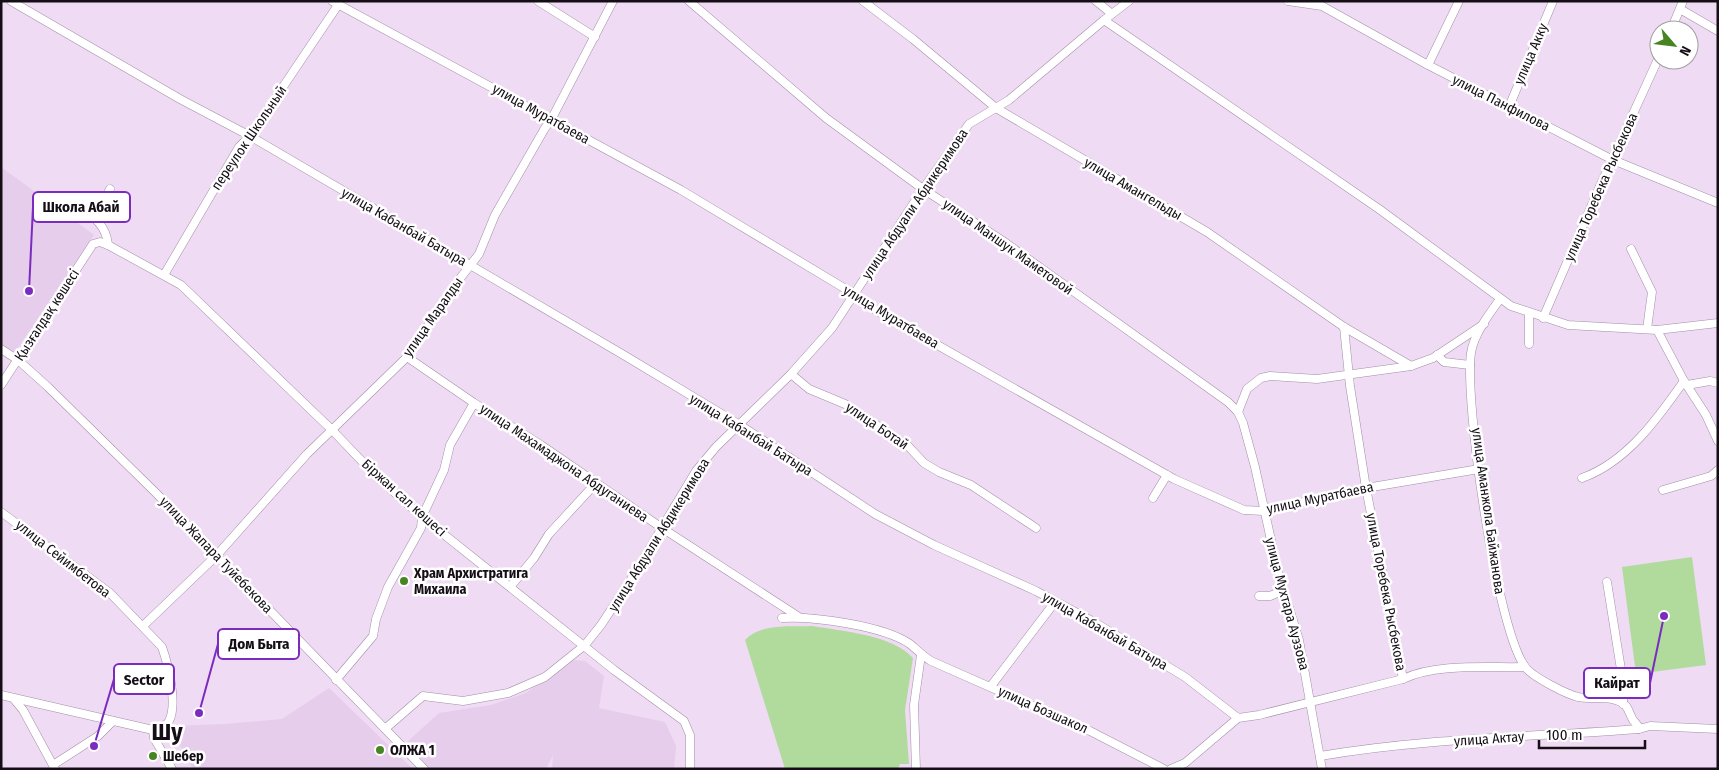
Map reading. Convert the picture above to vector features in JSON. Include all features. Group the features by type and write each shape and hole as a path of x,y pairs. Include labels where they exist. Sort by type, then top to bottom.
{"street":[{"name":"улица Кабанбай Батыра","path":"11,1 180,99 250,136 740,425 875,514 934,545 998,573 1055,602 1184,677 1238,718"},
{"path":"538,1 595,37"},
{"name":"улица Маралды","path":"143,626 216,555 307,454 406,357 458,281 479,254 500,206 551,120 613,1"},
{"name":"улица Маншук Маметовой","path":"689,1 826,118 923,189 1003,241 1180,367 1238,412"},
{"name":"улица Амангельды","path":"863,1 913,39 996,108 1207,232 1344,327 1411,366"},
{"path":"1096,1 1112,14"},
{"name":"улица Абдуали Абдикеримова","path":"386,728 423,696 463,701 486,699 529,685 545,677 585,645 611,610 689,482 706,458 791,374 832,328 923,189 969,124 1009,100 1104,20 1130,1"},
{"name":"улица Панфилова","path":"1288,1 1322,6 1428,65 1613,160 1718,203"},
{"path":"1428,65 1459,1"},
{"name":"улица Акку","path":"1509,107 1554,1"},
{"name":"переулок Школьный","path":"164,275 239,147 250,136 335,3"},
{"name":"улица Муратбаева","path":"335,3 681,190 854,294 865,304 1167,475 1244,510 1264,511 1366,488 1479,469"},
{"path":"1675,20 1682,5 1718,30"},
{"path":"1104,20 1379,209 1511,306 1543,318 1568,324 1657,330 1718,323"},
{"name":"улица Торебека Рысбекова","path":"1543,318 1600,186 1653,70"},
{"path":"94,218 110,188"},
{"path":"70,201 94,218 107,232 108,245"},
{"name":"Біржан сал көшесі","path":"93,244 100,242 108,245 181,284 332,430 378,478 422,517 684,721 690,735 690,769"},
{"name":"Қызғалдақ көшесі","path":"1,385 93,244"},
{"path":"1631,249 1652,292 1647,329"},
{"name":"улица Аманжола Байжанова","path":"1500,299 1484,324 1472,350 1470,365 1479,469 1499,592 1510,631 1525,667"},
{"path":"1529,313 1529,344"},
{"path":"1238,412 1247,389 1261,378 1270,376 1317,379 1411,366 1437,355 1484,324"},
{"name":"улица Торебека Рысбекова","path":"1344,327 1366,488 1403,679"},
{"path":"1657,330 1706,415 1718,441"},
{"name":"улица Жапара Туйебекова","path":"1,349 18,360 128,466 424,769"},
{"path":"1437,355 1444,362 1470,365"},
{"name":"улица Махамаджона Абдуганиева","path":"406,357 799,617"},
{"name":"улица Ботай","path":"791,374 809,388 844,404 908,446 924,463 939,472 971,485 1036,528"},
{"path":"1582,478 1611,464 1634,442 1686,383 1710,381 1718,383"},
{"path":"336,680 373,636 381,602 421,528 422,517 444,470 450,445 474,403"},
{"name":"улица Мухтара Ауэзова","path":"1238,412 1255,467 1284,590 1299,640 1322,769"},
{"path":"1663,490 1711,476 1718,470"},
{"path":"1153,498 1167,475"},
{"path":"511,586 534,558 549,534 596,483"},
{"name":"улица Сейимбетова","path":"1,512 110,593 124,610 143,626 162,647 166,658 173,705 170,720 166,725 153,730"},
{"path":"1607,582 1623,682 1623,704"},
{"path":"1258,596 1270,596 1284,590"},
{"path":"991,686 1055,602"},
{"path":"782,618 799,617"},
{"name":"улица Бозшакол","path":"799,617 870,628 909,644 921,655 1090,731 1164,769"},
{"path":"916,769 914,705 921,655"},
{"path":"1171,769 1186,763 1238,718 1259,715 1403,679 1415,673 1442,670 1525,667 1534,675 1577,697 1614,700 1623,704 1639,728"},
{"path":"1,694 153,730 154,738 172,769"},
{"path":"13,698 23,710 54,767 98,736 114,721"},
{"name":"улица Актау","path":"1320,756 1408,744 1650,726 1718,729"}],"shaded area":[{"path":"1,167 94,235 13,355 1,347"},
{"path":"570,660 585,661 604,676 599,708 665,722 676,746 674,769 552,769 553,755 546,769 430,769 406,743 439,713 491,705 526,693"},
{"path":"329,688 413,769 193,769 177,740 176,726 282,719"}],"green space":[{"path":"1692,557 1706,665 1636,674 1622,567"},
{"path":"812,626 852,632 880,639 904,650 913,658 905,710 909,764 900,764 898,769 785,769 745,640 767,628"}],"place":[{"name":"Школа Абай","path":"29,291"},
{"name":"Храм Архистратига Михаила","path":"404,581"},
{"name":"Кайрат","path":"1664,616"},
{"name":"Дом Быта","path":"199,713"},
{"name":"Sector","path":"94,746"},
{"name":"ОЛЖА 1","path":"380,750"},
{"name":"Шебер","path":"153,756"}],"district":[{"name":"Шу","path":"167,732"}]}
